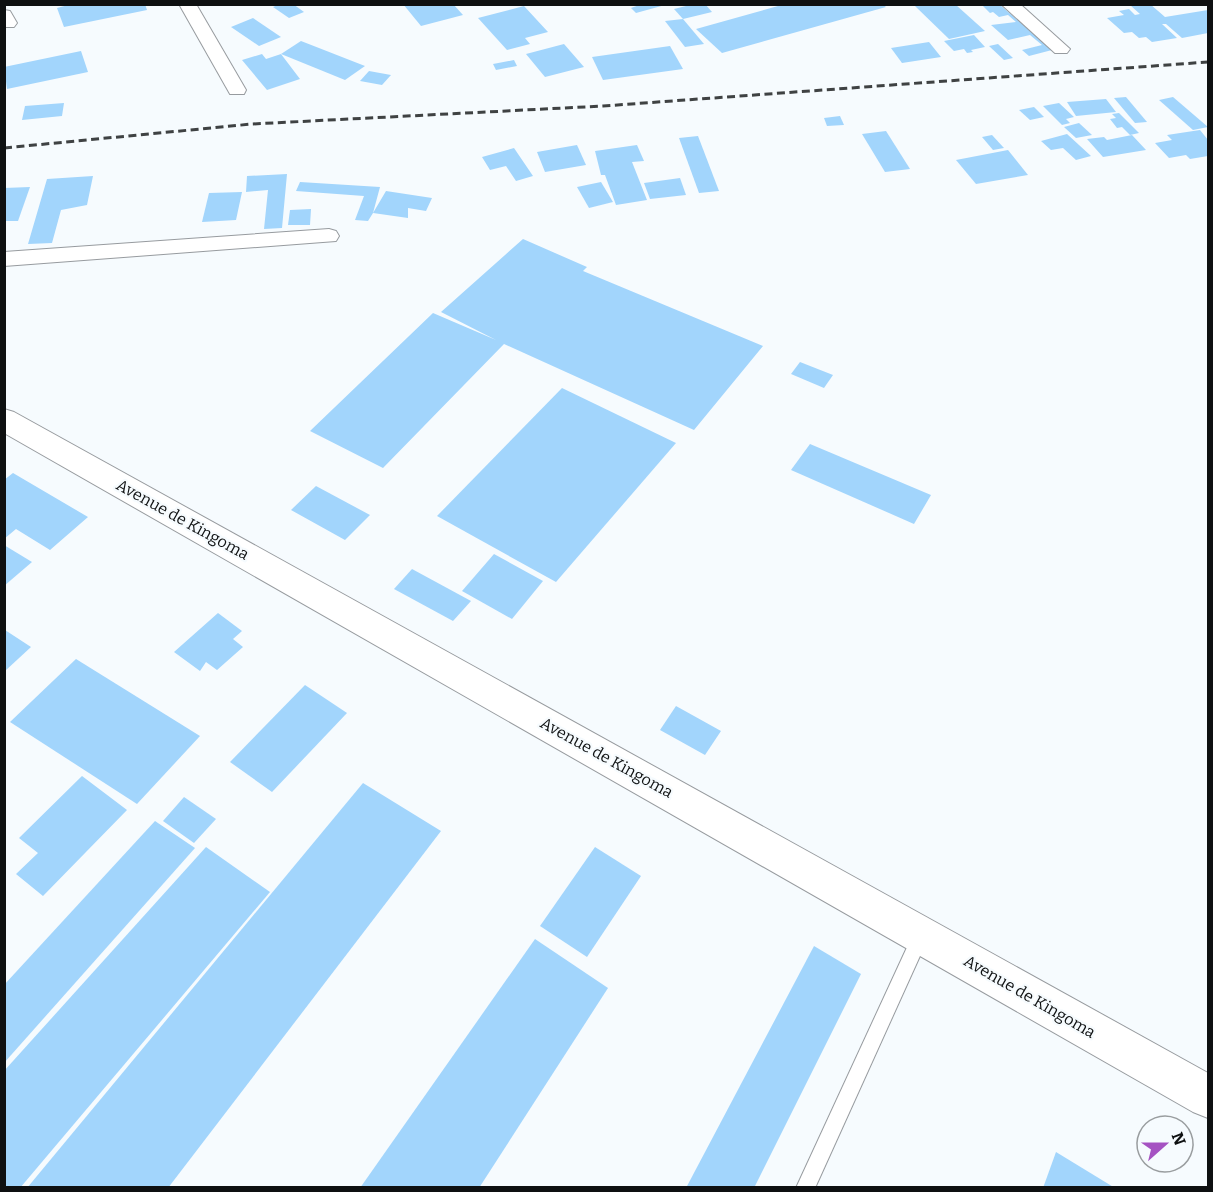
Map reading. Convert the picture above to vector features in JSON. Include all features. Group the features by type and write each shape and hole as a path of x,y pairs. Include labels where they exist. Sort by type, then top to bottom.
{"street":[{"path":"187,4 237,90"},
{"path":"1009,4 1061,49"},
{"path":"4,259 329,236"},
{"name":"Avenue de Kingoma","path":"4,419 1209,1097"}],"lane":[{"path":"805,1188 922,934"}],"building":[{"path":"72,4 145,4 147,10 64,27 57,8"},
{"path":"280,4 293,4 304,12 289,18 273,7"},
{"path":"403,4 453,4 463,15 421,26"},
{"path":"642,4 665,5 636,13 631,8"},
{"path":"705,4 712,12 683,19 674,9"},
{"path":"785,4 882,4 886,7 722,53 696,29"},
{"path":"981,4 999,4 1052,50 1029,56 1022,50 1042,45 1030,35 1008,40 991,25 1016,22 1008,15 999,17 993,12 990,13"},
{"path":"1150,4 1165,17 1208,10 1208,33 1182,38 1166,24 1162,24 1177,38 1152,42 1146,37 1139,38 1132,32 1124,33 1107,18 1124,15 1119,11 1129,9 1135,15 1140,14 1130,5"},
{"path":"956,5 985,31 949,39 915,6"},
{"path":"524,6 548,32 525,38 530,44 507,50 478,18"},
{"path":"253,18 281,37 259,46 231,27"},
{"path":"683,19 704,44 685,47 665,21"},
{"path":"974,35 985,47 971,50 973,52 967,53 964,49 954,51 944,41"},
{"path":"301,41 365,66 345,80 281,54"},
{"path":"929,42 941,57 902,63 891,48"},
{"path":"564,44 584,67 545,77 526,54"},
{"path":"998,44 1013,58 1004,60 989,46"},
{"path":"670,46 683,69 603,80 592,57"},
{"path":"81,51 88,72 7,89 4,67"},
{"path":"262,54 266,59 281,54 300,79 267,90 242,60"},
{"path":"514,60 517,66 496,70 493,64"},
{"path":"369,71 391,75 382,85 360,81"},
{"path":"1126,97 1147,122 1135,123 1114,98"},
{"path":"1173,97 1208,127 1193,130 1159,100"},
{"path":"1106,99 1116,112 1076,116 1067,102"},
{"path":"64,103 62,116 22,120 25,106"},
{"path":"1059,103 1074,117 1066,119 1070,123 1062,125 1043,106"},
{"path":"1034,107 1044,117 1030,120 1019,110"},
{"path":"1119,113 1139,133 1130,135 1122,127 1117,128 1110,119 1116,118 1112,114"},
{"path":"840,116 844,125 827,126 824,118"},
{"path":"1079,123 1092,135 1076,138 1064,127"},
{"path":"1200,130 1208,140 1208,156 1190,159 1186,155 1169,158 1155,143 1172,140 1167,135"},
{"path":"886,131 910,169 885,172 862,134"},
{"path":"1067,134 1091,156 1076,160 1063,148 1051,150 1041,141"},
{"path":"992,135 1004,148 993,150 982,137"},
{"path":"1132,135 1146,150 1103,157 1087,139 1104,137 1107,140"},
{"path":"698,136 719,191 699,193 679,138"},
{"path":"577,145 586,165 545,172 537,152"},
{"path":"637,145 644,161 632,162 647,200 616,205 605,175 601,175 595,151"},
{"path":"514,148 533,176 516,181 506,166 490,170 482,157"},
{"path":"1008,150 1028,175 976,184 956,160"},
{"path":"287,174 282,228 264,229 268,190 246,192 247,176"},
{"path":"93,176 87,205 61,210 52,243 28,244 47,179"},
{"path":"680,178 686,195 650,199 644,183"},
{"path":"300,182 380,187 373,213 368,221 355,220 364,196 296,191"},
{"path":"601,182 613,202 589,208 577,187"},
{"path":"30,187 18,221 4,221 4,188"},
{"path":"386,191 432,198 426,211 408,208 408,218 373,213"},
{"path":"242,192 236,220 202,222 209,193"},
{"path":"311,209 310,225 288,225 290,210"},
{"path":"523,239 587,267 583,271 763,346 694,430 504,344 383,468 310,431 433,313 496,340 441,312"},
{"path":"800,362 833,375 824,388 791,374"},
{"path":"562,388 676,443 556,582 437,516"},
{"path":"810,444 931,495 914,524 791,470"},
{"path":"13,473 88,517 50,550 16,529 4,539 4,480"},
{"path":"316,486 370,515 345,540 291,510"},
{"path":"4,545 32,562 4,586"},
{"path":"494,554 543,581 512,619 462,591"},
{"path":"412,569 471,601 453,621 394,589"},
{"path":"218,613 242,631 233,639 243,647 217,670 206,662 200,671 174,652"},
{"path":"5,630 31,647 5,671"},
{"path":"76,659 200,736 137,804 10,722"},
{"path":"305,685 347,713 272,792 230,762"},
{"path":"676,706 721,731 705,755 660,730"},
{"path":"82,776 127,810 43,896 16,874 38,853 19,838"},
{"path":"363,783 441,831 168,1188 27,1188"},
{"path":"184,797 216,819 194,843 163,821"},
{"path":"155,821 195,848 4,1063 4,985"},
{"path":"206,847 270,892 20,1188 4,1188 4,1071"},
{"path":"595,847 641,876 587,957 540,926"},
{"path":"535,939 608,988 479,1188 360,1188"},
{"path":"814,946 861,974 754,1188 686,1188"},
{"path":"1056,1152 1115,1188 1043,1188"}],"railway":[{"path":"4,148 252,124 603,106 1208,62"}]}
